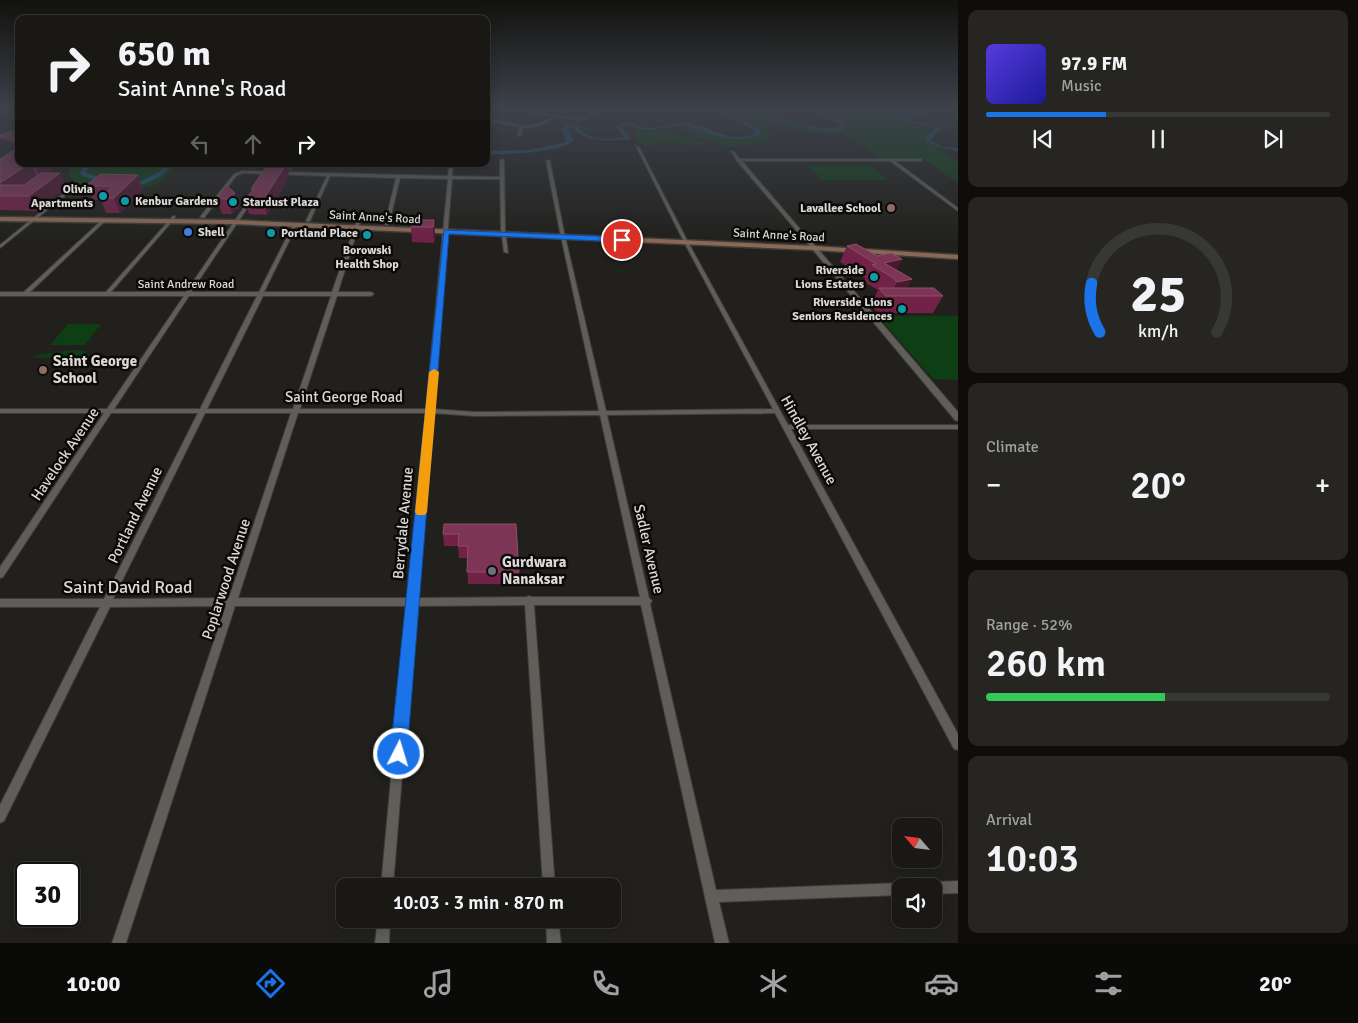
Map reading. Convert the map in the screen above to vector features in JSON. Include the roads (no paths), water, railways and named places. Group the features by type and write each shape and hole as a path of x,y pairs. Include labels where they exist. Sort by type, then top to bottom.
{"main road":[{"name":"Saint Anne's Road","path":"0,215 102,221 308,221 357,225 958,252"},
{"name":"Saint Anne's Road","path":"0,220 36,218 171,220 202,217 295,225 387,224 446,229"},
{"name":"Saint Anne's Road","path":"812,246 958,257"}],"street":[{"name":"Hindley Avenue","path":"641,154 685,240 958,744"},
{"path":"734,154 957,415"},
{"path":"502,160 506,252"},
{"path":"738,160 921,160"},
{"path":"891,160 958,210"},
{"name":"Sadler Avenue","path":"548,161 722,943"},
{"name":"Berrydale Avenue","path":"388,878 451,167"},
{"path":"202,217 238,173 398,178 502,178"},
{"path":"264,180 269,173"},
{"path":"308,221 329,175"},
{"path":"387,224 398,178"},
{"path":"0,247 75,186"},
{"name":"Havelock Avenue","path":"0,574 255,192"},
{"path":"107,294 171,220"},
{"path":"25,294 102,221"},
{"name":"Portland Avenue","path":"0,817 295,225"},
{"name":"Poplarwood Avenue","path":"120,943 357,225"},
{"name":"Saint Andrew Road","path":"0,294 371,294"},
{"name":"Saint George Road","path":"0,412 430,410 475,414 777,411"},
{"path":"787,427 958,427"},
{"path":"529,600 549,878"},
{"name":"Saint David Road","path":"0,603 647,601"},
{"path":"942,888 958,888"},
{"path":"712,896 892,889"},
{"path":"382,943 383,928"},
{"path":"553,928 554,943"}],"water":[{"path":"83,167 90,167 85,172 104,179 139,182 161,171 162,167 170,167 153,181 140,185 108,183 91,179 80,173"}],"place":[{"name":"Olivia Apartments","path":"103,196"},
{"name":"Kenbur Gardens","path":"125,201"},
{"name":"Stardust Plaza","path":"233,202"},
{"name":"Lavallee School","path":"891,208"},
{"name":"Shell","path":"188,232"},
{"name":"Portland Place","path":"271,233"},
{"name":"Borowski Health Shop","path":"367,235"},
{"name":"Riverside Lions Estates","path":"874,277"},
{"name":"Riverside Lions Seniors Residences","path":"902,309"},
{"name":"Saint George School","path":"43,370"},
{"name":"Gurdwara Nanaksar","path":"492,571"}]}
